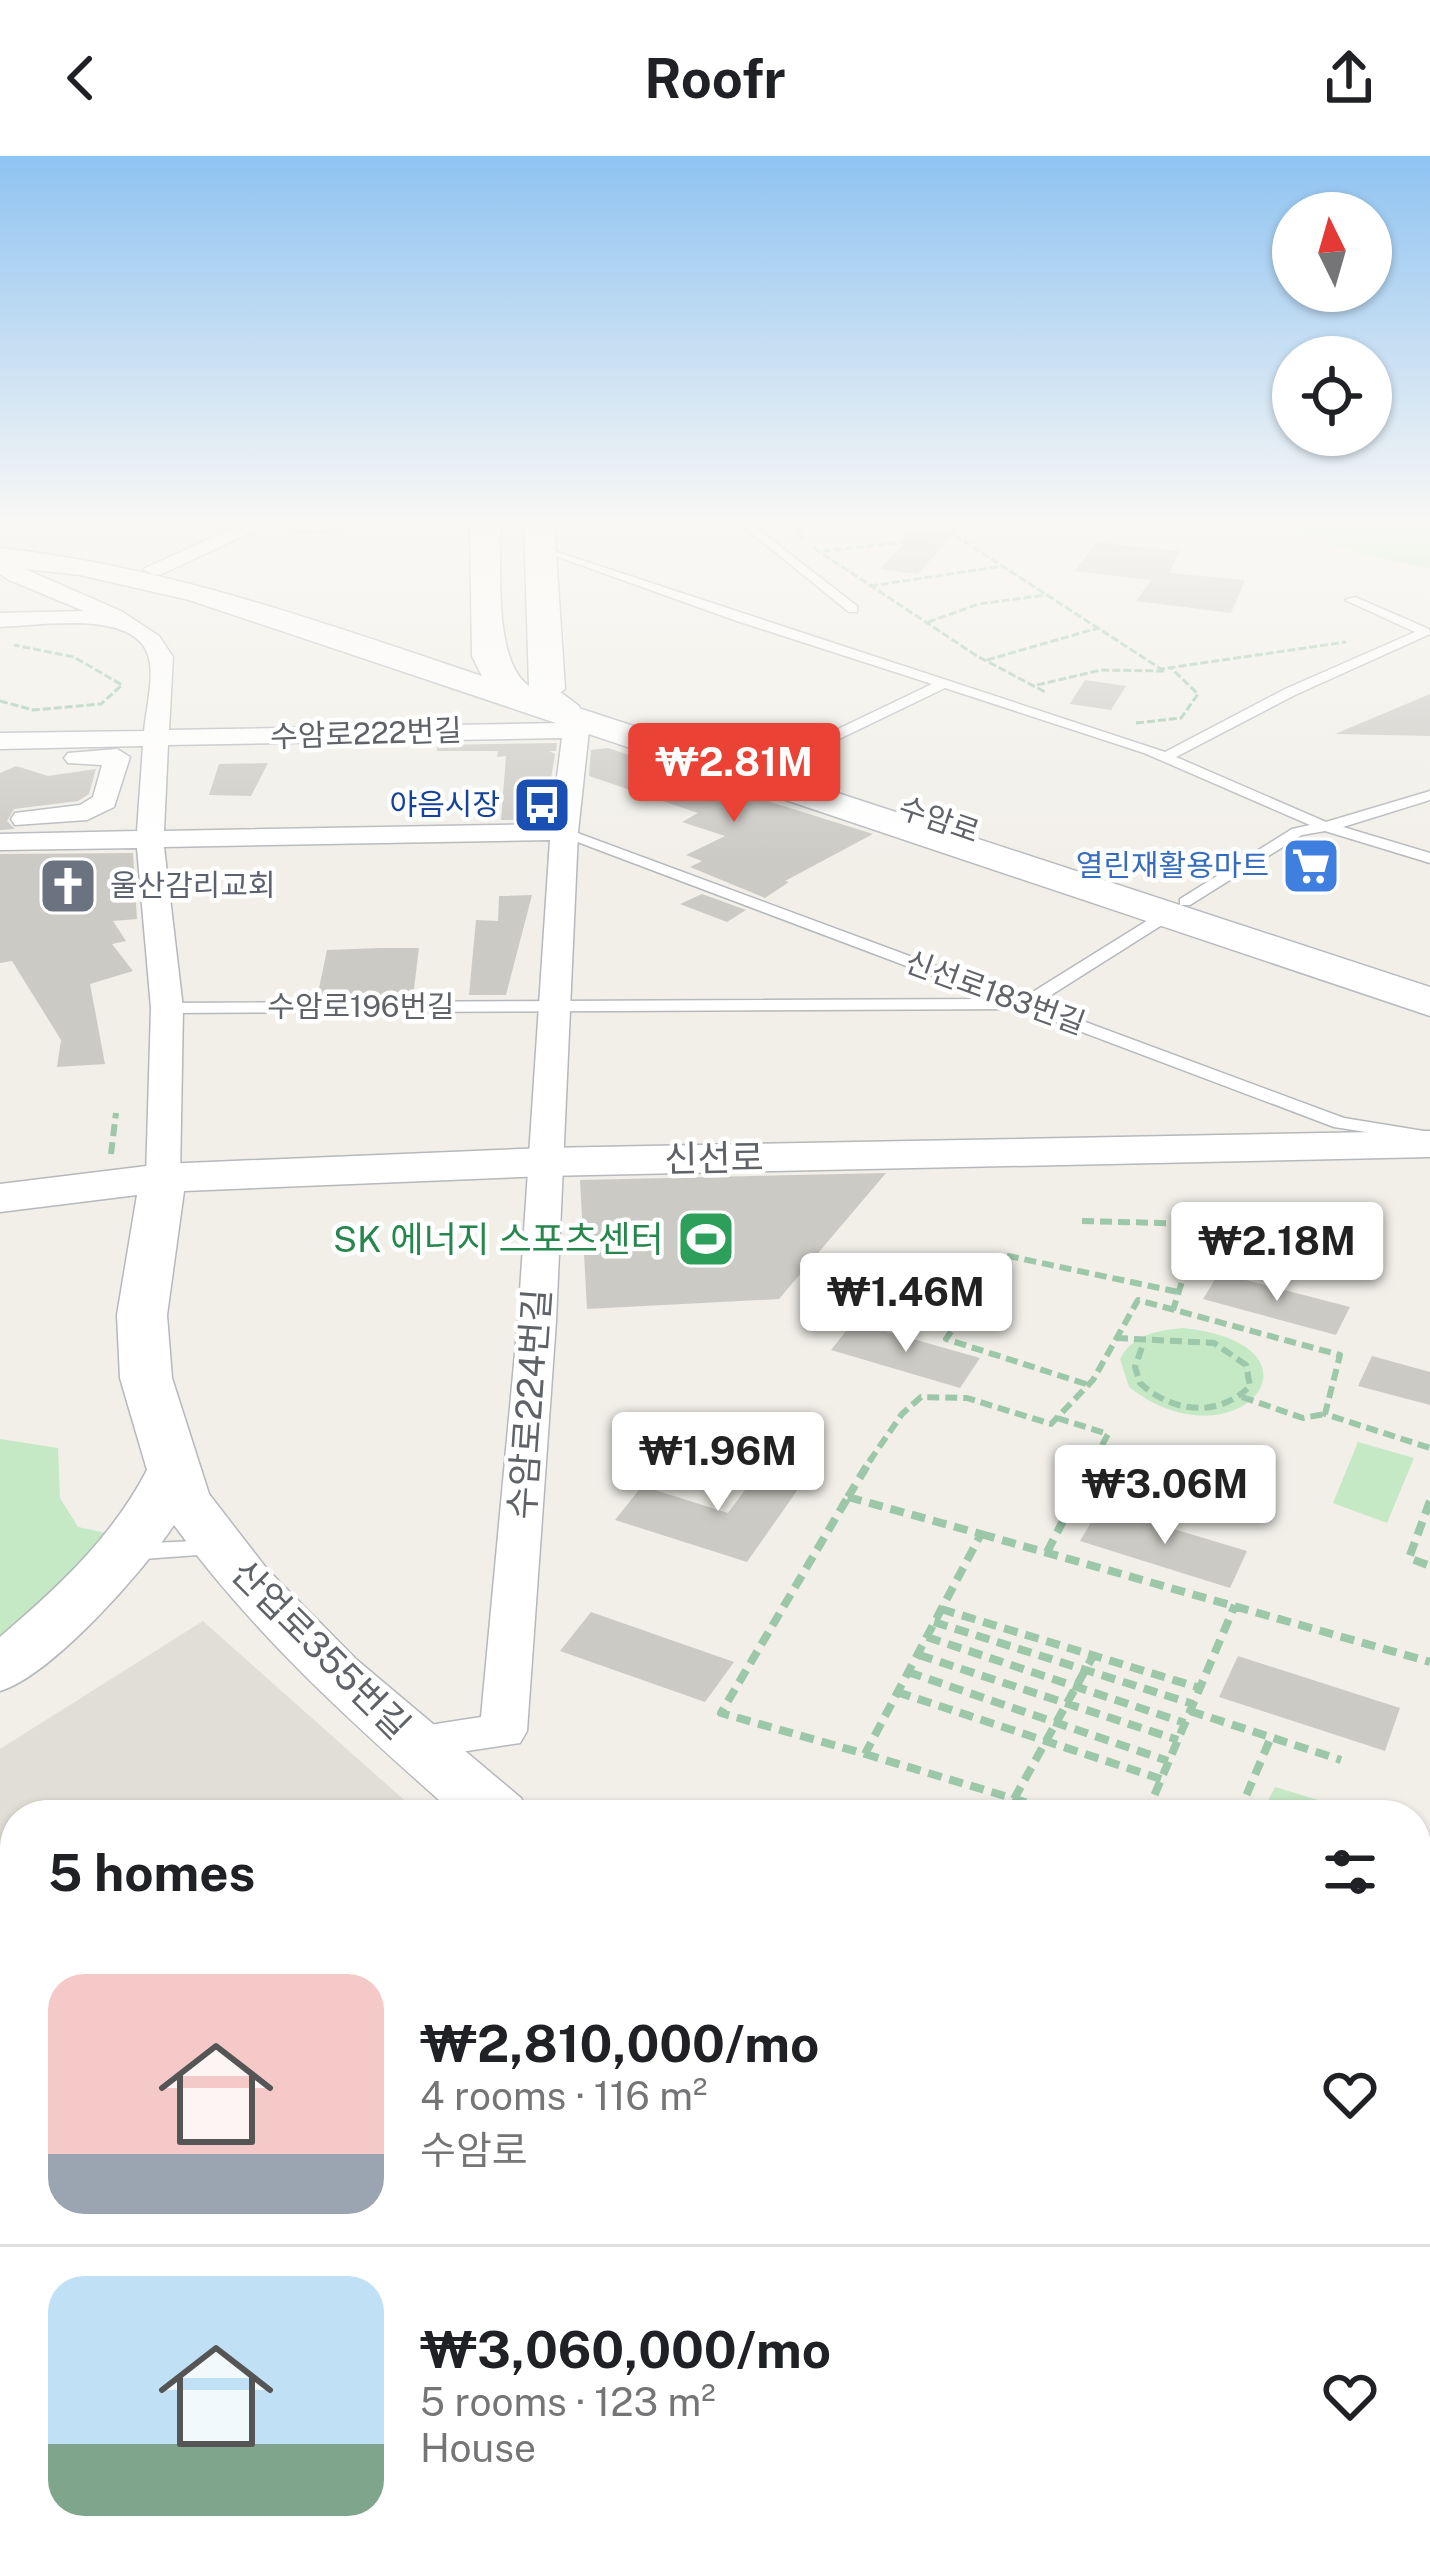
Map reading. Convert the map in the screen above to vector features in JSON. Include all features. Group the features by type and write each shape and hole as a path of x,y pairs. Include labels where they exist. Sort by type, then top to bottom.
{"main road":[{"name":"수암로","path":"328,636 1176,908 1430,982"},
{"path":"384,636 494,671 557,710"},
{"path":"490,636 494,671"},
{"path":"547,636 557,710"},
{"name":"수암로","path":"557,710 774,764 1430,1002"}],"street":[{"path":"147,636 161,657 151,841 167,1008 163,1178"},
{"name":"수암로222번길","path":"0,742 155,740 557,710"},
{"name":"수암로224번길","path":"503,1731 555,1006 564,832 557,710"},
{"path":"0,759 117,758 105,801 86,812 49,819 0,819"},
{"path":"0,842 564,832"},
{"name":"신선로","path":"0,1198 163,1178 545,1162 1430,1140"},
{"name":"산업로355번길","path":"163,1178 142,1315 146,1378 184,1498 247,1583 336,1675 480,1799"},
{"path":"0,1670 74,1606 144,1528 174,1472"},
{"path":"414,1742 503,1731 480,1799"}],"lane":[{"path":"796,636 1165,757 1322,824 1430,858"},
{"path":"1165,757 1290,692 1417,636"},
{"path":"774,764 944,683"},
{"path":"555,1006 1025,1004 1297,832 1355,820 1430,795"},
{"name":"신선로183번길","path":"564,832 1340,1123 1430,1140"},
{"name":"수암로196번길","path":"167,1008 555,1006"},
{"path":"122,1552 221,1548"}],"path":[{"path":"949,636 1052,698"},
{"path":"987,661 1073,636"},
{"path":"1110,636 1161,669 1172,669 1198,694 1181,718 1140,724 1122,721"},
{"path":"0,642 74,657 122,685 101,704 33,710 0,701"},
{"path":"1037,685 1101,670 1172,669 1347,642"},
{"path":"1082,1221 1200,1224 1173,1310"},
{"path":"1088,1385 946,1339 1004,1255 1178,1292"},
{"path":"1016,1800 721,1713 901,1416 919,1398 948,1394 1051,1424 1088,1385 1138,1300 1340,1354 1325,1414"},
{"path":"1116,1338 1142,1347 1180,1337 1222,1346 1249,1372 1250,1386 1242,1397"},
{"path":"1142,1347 1134,1364 1135,1377 1159,1399 1207,1408 1242,1397 1303,1418 1325,1414 1430,1448"},
{"path":"1047,1552 1108,1434 1057,1418"},
{"path":"848,1497 1430,1662"},
{"path":"1430,1501 1409,1558 1430,1566"},
{"path":"865,1754 981,1534"},
{"path":"1152,1800 1234,1605"},
{"path":"941,1610 1200,1688"},
{"path":"934,1622 1086,1668 1341,1760"},
{"path":"927,1636 1185,1723"},
{"path":"917,1654 1178,1740"},
{"path":"1013,1799 1093,1656"},
{"path":"908,1672 1168,1761"},
{"path":"897,1692 1161,1779"},
{"path":"1244,1800 1271,1737"}],"shaded area":[{"path":"203,1621 404,1800 0,1800 0,1749"}],"green space":[{"path":"1183,1328 1230,1339 1256,1356 1263,1376 1255,1395 1235,1410 1205,1416 1169,1409 1129,1387 1120,1359 1132,1344 1147,1335"},
{"path":"0,1439 58,1448 60,1498 78,1527 130,1538 0,1655"},
{"path":"1358,1442 1414,1458 1387,1523 1333,1503"},
{"path":"1275,1787 1318,1800 1268,1800"}],"building":[{"path":"1085,680 1126,686 1111,710 1070,704"},
{"path":"1430,694 1430,736 1335,734"},
{"path":"557,743 556,751 549,751 555,754 544,820 501,820 506,756 497,757 498,751 437,751 437,745"},
{"path":"608,748 873,834 785,881 789,882 765,898 690,867 702,861 686,855 725,836 682,822 698,813 589,776 591,750"},
{"path":"268,763 251,796 209,795 219,764"},
{"path":"16,766 48,776 96,769 89,794 78,801 14,809 7,821 15,829 0,830 0,773"},
{"path":"133,853 137,919 113,921 126,941 112,944 133,971 90,984 105,1064 57,1067 61,1040 12,961 0,963 0,854"},
{"path":"702,894 746,910 727,922 680,904"},
{"path":"532,895 506,995 469,995 476,920 498,921 499,896"},
{"path":"419,948 413,997 317,998 327,950"},
{"name":"SK 에너지 스포츠센터","path":"886,1173 779,1299 587,1309 580,1180"},
{"path":"1219,1273 1350,1307 1336,1335 1203,1299"},
{"path":"853,1322 980,1358 960,1388 831,1350"},
{"path":"1372,1356 1430,1372 1430,1405 1358,1386"},
{"path":"765,1463 808,1475 747,1562 615,1520 642,1486 728,1513"},
{"path":"1100,1507 1247,1551 1230,1588 1080,1541"},
{"path":"591,1612 734,1662 705,1702 560,1651"},
{"path":"1238,1656 1400,1708 1385,1751 1219,1697"}],"place":[{"name":"야음시장","path":"542,805"},
{"name":"열린재활용마트","path":"1311,866"},
{"name":"울산감리교회","path":"68,886"},
{"name":"SK 에너지 스포츠센터","path":"706,1239"}]}
